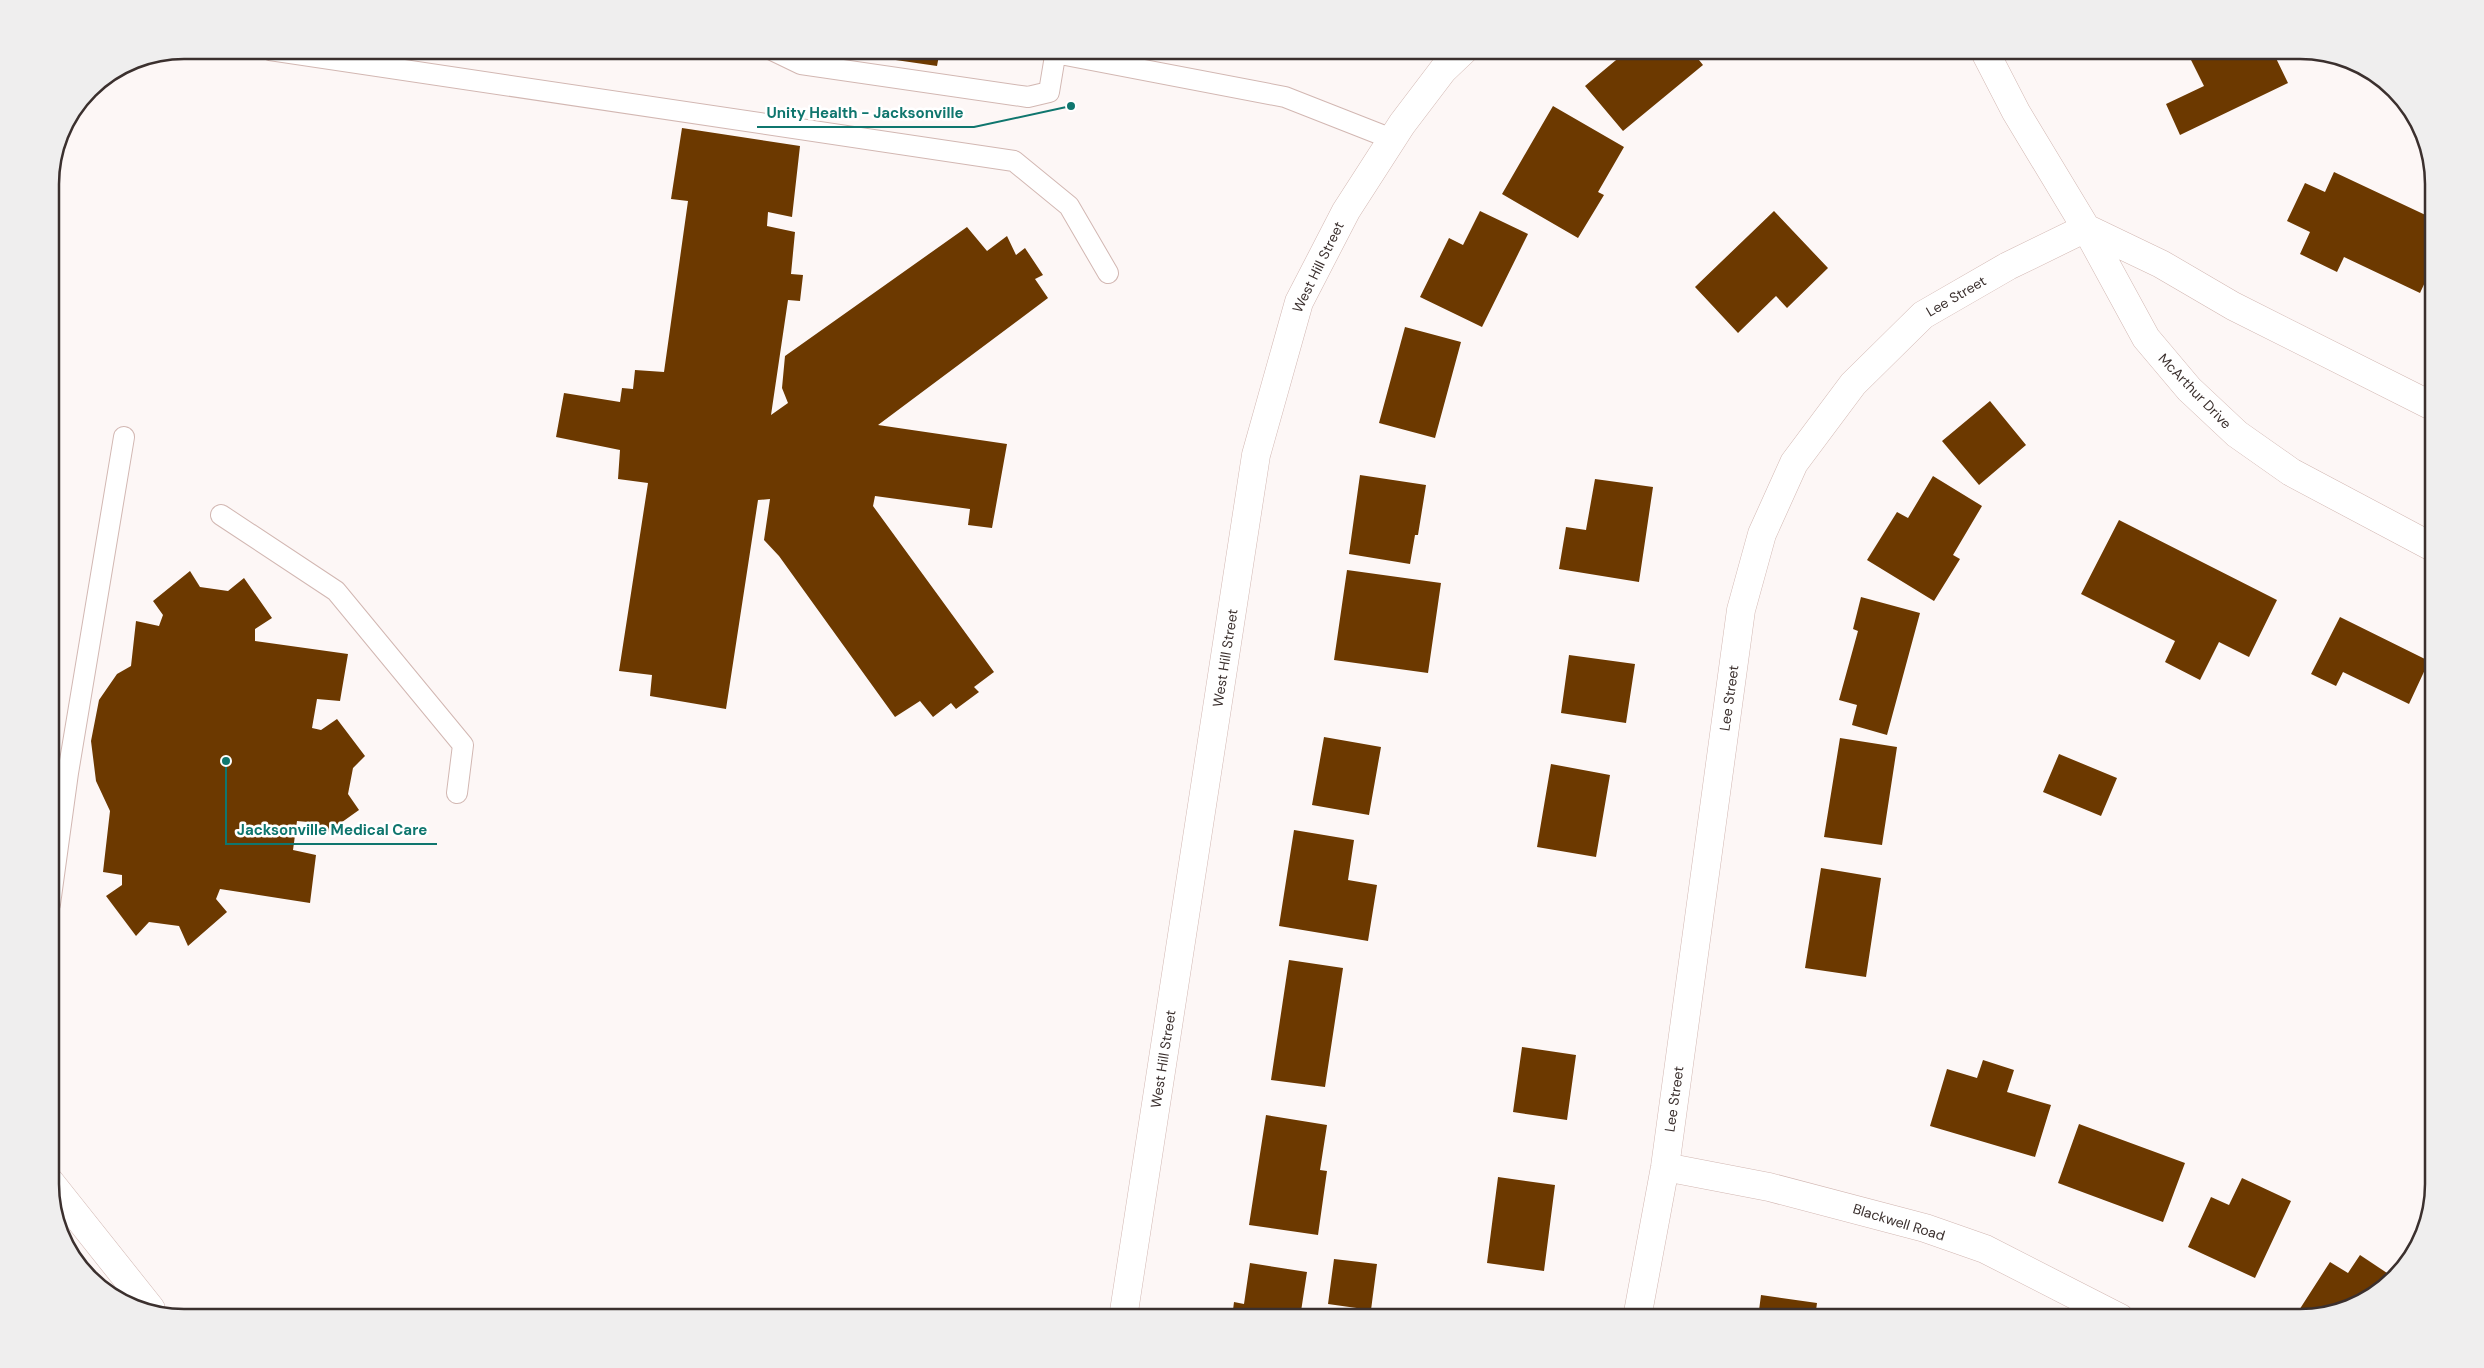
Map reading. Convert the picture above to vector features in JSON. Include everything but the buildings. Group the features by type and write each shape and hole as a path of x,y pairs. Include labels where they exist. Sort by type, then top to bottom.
{"street":[{"name":"West Hill Street","path":"1124,1309 1256,454 1299,302 1346,211 1392,139 1443,70 1455,59"},
{"name":"McArthur Drive","path":"1989,59 2016,112 2086,228 2146,338 2189,389 2237,434 2291,472 2425,543"},
{"path":"2086,228 2161,264 2233,306 2425,403"},
{"name":"Lee Street","path":"1639,1309 1665,1168 1741,610 1762,534 1794,463 1853,384 1923,315 2008,266 2086,228"},
{"name":"Blackwell Road","path":"1665,1168 1769,1187 1924,1228 1985,1249 2102,1309"},
{"path":"59,1194 147,1304"}],"lane":[{"path":"331,59 1014,160 1069,206 1108,273"},
{"path":"791,59 801,64 1028,97 1049,92 1054,59"},
{"path":"1095,59 1284,97 1392,139"},
{"path":"59,838 68,773 124,437"},
{"path":"221,515 336,591 463,745 456,793"}],"place":[{"name":"Unity Health - Jacksonville","path":"1071,106"},
{"name":"Jacksonville Medical Care","path":"226,761"}]}
